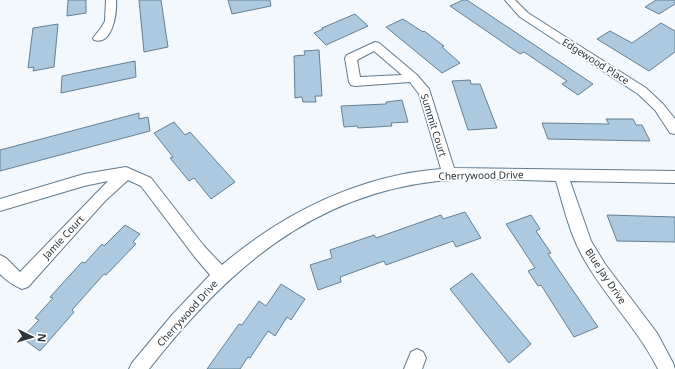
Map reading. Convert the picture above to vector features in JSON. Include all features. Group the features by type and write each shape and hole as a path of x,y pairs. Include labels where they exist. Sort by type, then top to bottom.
{"street":[{"path":"98,38 109,25 112,15 111,0"},
{"name":"Edgewood Place","path":"510,0 517,10 524,15 642,91 659,107 675,129"},
{"name":"Summit Court","path":"413,78 355,82 350,58 375,46 413,78 421,86 428,99 448,174"},
{"path":"0,205 84,180 126,173 146,182 198,251 221,276"},
{"name":"Jamie Court","path":"0,263 14,277 22,281 100,197 126,173"},
{"name":"Cherrywood Drive","path":"138,369 184,314 243,256 279,231 332,203 379,186 448,174 470,173 675,178"},
{"name":"Blue Jay Drive","path":"561,175 578,227 590,254 652,340 667,369"}],"building":[{"path":"68,0 86,0 86,13 67,16"},
{"path":"139,0 161,0 168,47 144,52"},
{"path":"228,0 270,0 271,6 232,14"},
{"path":"463,0 467,0 593,84 578,95 562,84 567,81 524,52 520,54 450,6"},
{"path":"656,0 675,0 675,4 659,14 645,7"},
{"path":"355,14 368,26 326,45 314,33 323,29 322,28"},
{"path":"403,19 423,32 424,31 444,46 442,47 460,63 442,73 386,27"},
{"path":"661,23 675,31 675,52 649,71 597,39 610,31 632,43"},
{"path":"58,24 54,67 33,71 34,67 28,68 33,28"},
{"path":"319,50 322,96 315,96 316,102 303,102 302,97 295,98 294,56 305,55 304,51"},
{"path":"135,61 136,77 61,93 62,76"},
{"path":"470,80 471,84 480,84 497,128 468,130 452,81"},
{"path":"402,100 408,122 391,123 392,126 358,128 357,126 344,127 341,106 386,104 386,102"},
{"path":"139,113 139,119 148,117 150,131 0,171 0,150"},
{"path":"606,119 633,119 636,125 642,125 650,141 548,139 542,123 609,124"},
{"path":"174,122 185,135 190,132 235,182 211,199 194,178 189,181 170,158 173,157 154,133"},
{"path":"465,212 481,238 456,247 453,241 386,265 384,261 340,277 341,282 318,290 310,265 332,258 330,250 374,235 376,238 441,215 443,219"},
{"path":"531,215 540,229 536,231 551,253 548,254 598,327 574,337 541,285 538,286 528,271 535,268 506,224"},
{"path":"607,215 675,217 675,242 617,241"},
{"path":"125,225 140,234 133,242 136,244 106,275 104,274 72,310 74,312 40,351 22,338 39,320 35,318 53,298 50,297 82,262 85,263 102,244 104,246"},
{"path":"472,273 531,344 509,363 450,289"},
{"path":"281,284 305,299 291,320 287,317 275,336 268,331 250,358 248,357 240,369 207,369 239,324 242,325 259,301 266,306"}]}
